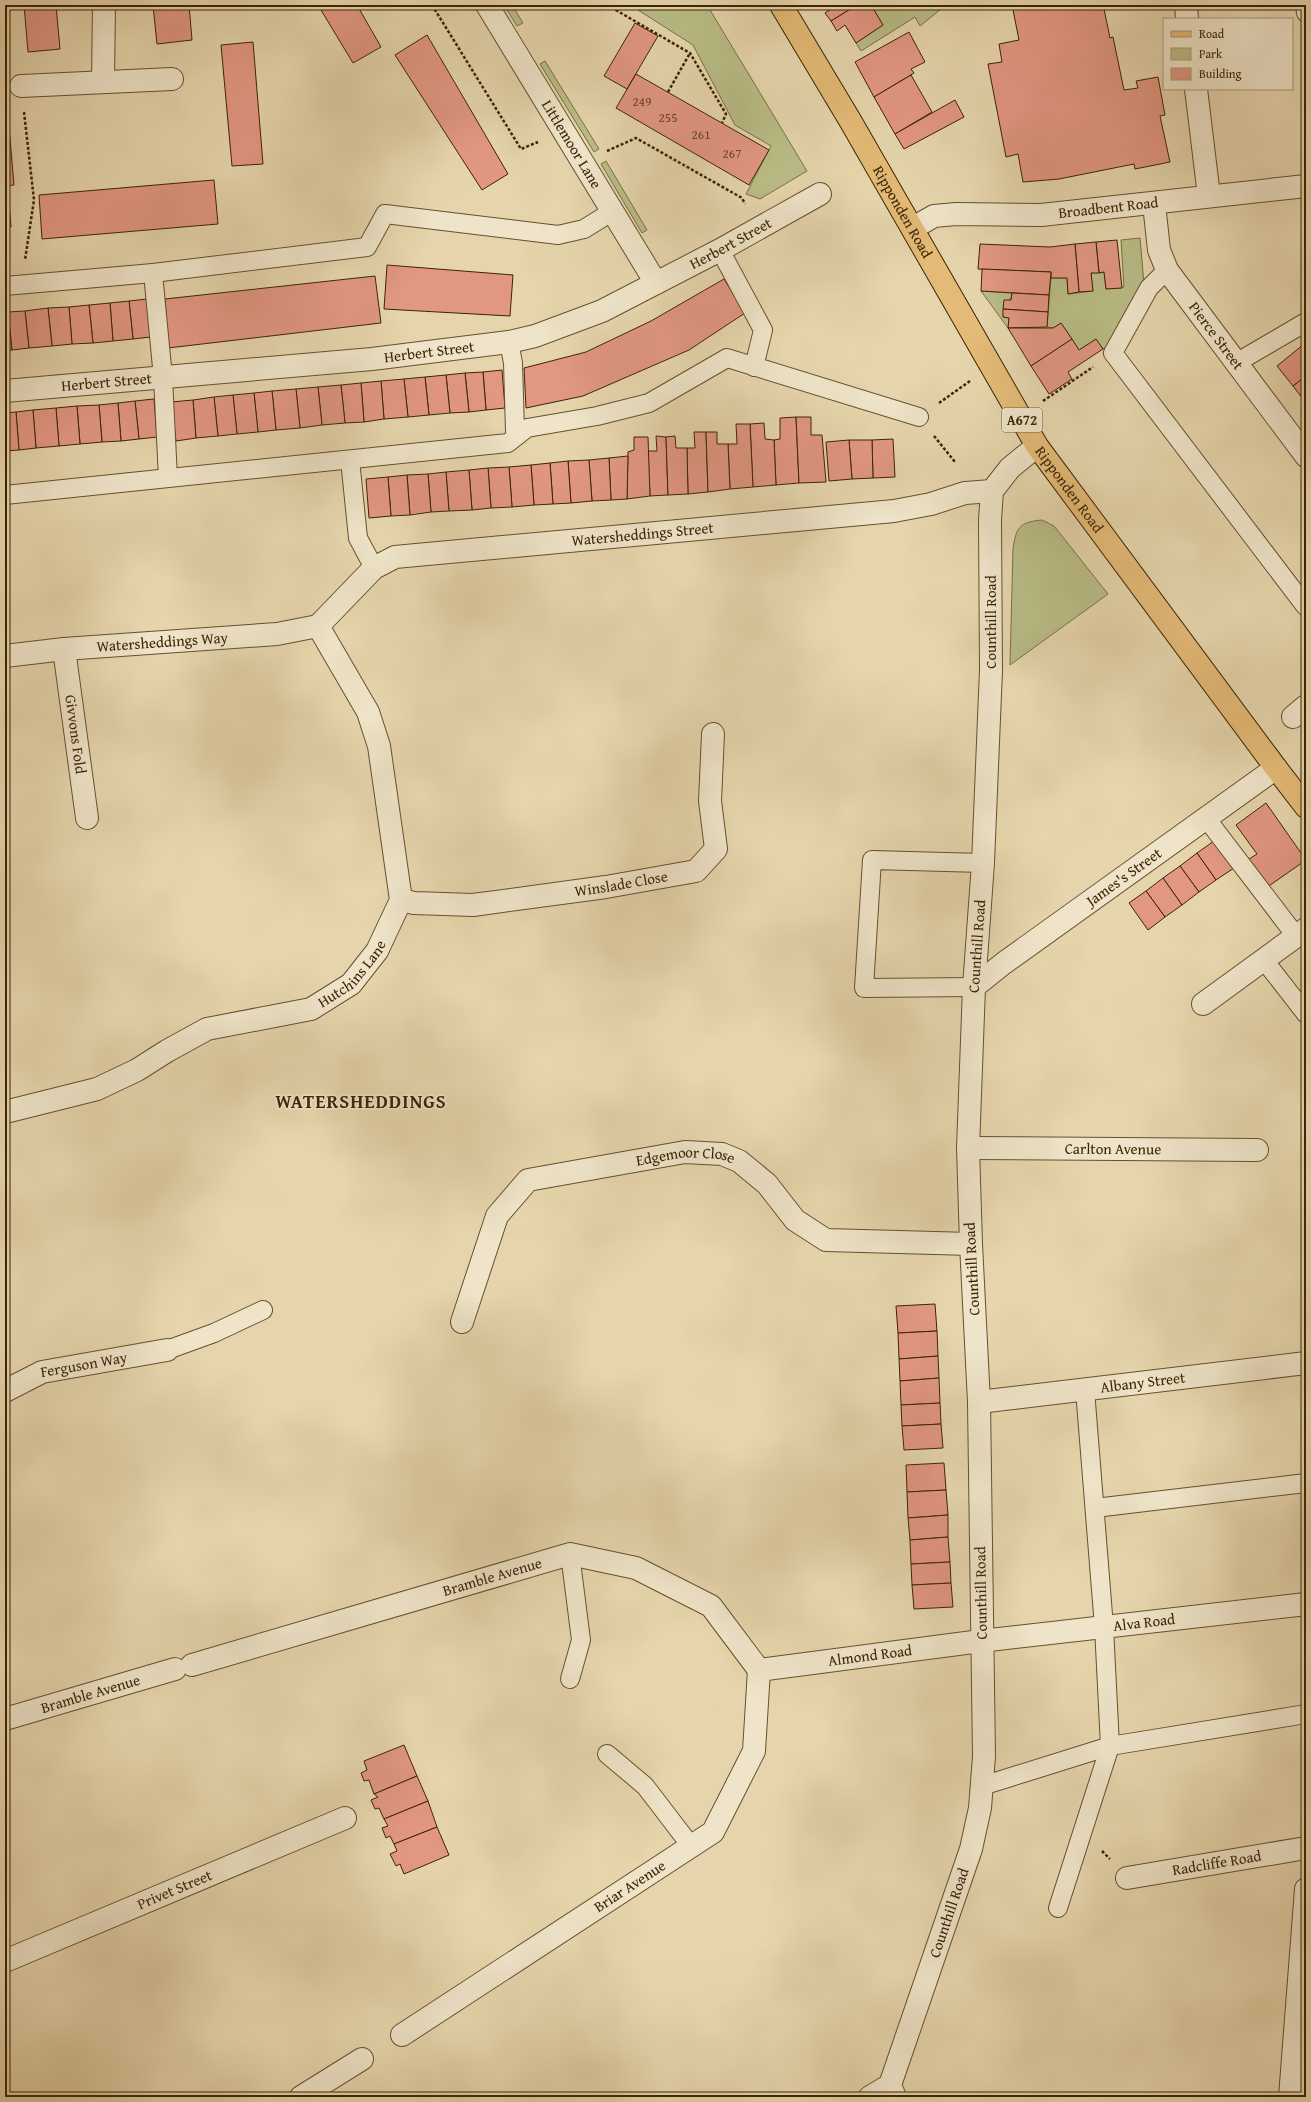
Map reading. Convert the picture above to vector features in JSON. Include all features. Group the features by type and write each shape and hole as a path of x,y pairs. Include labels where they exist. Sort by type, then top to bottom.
{"main road":[{"name":"Ripponden Road","path":"781,5 912,228 1037,446 1276,768 1306,806"}],"street":[{"path":"103,82 104,5"},
{"name":"Littlemoor Lane","path":"487,5 656,283"},
{"path":"1186,5 1187,18"},
{"path":"21,86 172,79"},
{"path":"1196,90 1209,196"},
{"name":"Broadbent Road","path":"912,228 934,216 956,214 1041,214 1154,204 1209,196 1306,186"},
{"name":"Herbert Street","path":"5,392 372,359 509,342 535,336 602,311 720,250 820,194"},
{"name":"Pierce Street","path":"1154,204 1159,250 1167,270 1306,456"},
{"path":"992,491 1010,468 1037,446"},
{"name":"Watersheddings Street","path":"318,626 374,568 395,557 894,511 931,504 965,493 992,491"},
{"name":"Counthill Road","path":"893,2091 971,1850 980,1808 984,1756 981,1641 979,1402 968,1148 974,987 983,863 991,670 992,491"},
{"path":"318,626 368,712 379,746 402,900"},
{"name":"Watersheddings Way","path":"5,656 64,650 277,634 318,626"},
{"name":"Givvons Fold","path":"64,650 87,818"},
{"name":"Winslade Close","path":"402,900 414,903 473,905 606,887 696,871 716,849 710,800 713,734"},
{"name":"James's Street","path":"974,987 1004,963 1276,768"},
{"name":"Hutchins Lane","path":"5,1112 97,1089 137,1070 167,1050 207,1029 311,1009 351,984 377,951 402,900"},
{"path":"1203,1004 1301,933"},
{"name":"Carlton Avenue","path":"968,1148 1257,1150"},
{"name":"Edgemoor Close","path":"462,1322 497,1216 528,1180 685,1152 722,1154 739,1162 767,1184 795,1220 826,1240 971,1244"},
{"name":"Ferguson Way","path":"5,1392 42,1372 167,1350"},
{"name":"Albany Street","path":"979,1402 1306,1363"},
{"name":"Bramble Avenue","path":"5,1719 570,1554 636,1568 711,1606 759,1670"},
{"name":"Alva Road","path":"981,1641 1306,1604"},
{"name":"Almond Road","path":"759,1670 981,1641"},
{"name":"Briar Avenue","path":"402,2035 713,1832 754,1751 759,1670"},
{"name":"Privet Street","path":"5,1961 345,1818"},
{"name":"Radcliffe Road","path":"1127,1878 1306,1848"},
{"path":"1290,2097 1306,1890"},
{"path":"301,2097 362,2059"},
{"path":"870,2097 893,2091"}],"lane":[{"path":"1305,5 1306,13"},
{"path":"13,285 153,272 368,247 385,214 558,235 584,229 613,211"},
{"path":"720,250 762,330 754,367"},
{"path":"1167,270 1149,288 1113,353 1306,607"},
{"path":"153,272 163,378 168,478"},
{"path":"1236,363 1306,322"},
{"path":"509,342 513,363 515,431 519,434"},
{"path":"5,495 508,443 527,428 597,416 649,403 727,358 919,417"},
{"path":"350,460 358,538 374,568"},
{"path":"1206,818 1301,933"},
{"path":"974,987 864,988 872,860 983,863"},
{"path":"1264,960 1306,1014"},
{"path":"167,1350 214,1332 262,1310"},
{"path":"1058,1908 1110,1746 1104,1627 1085,1390"},
{"path":"1095,1508 1306,1483"},
{"path":"570,1554 582,1640 570,1679"},
{"path":"982,1786 1110,1746 1306,1714"},
{"path":"607,1754 645,1786 691,1846"}],"path":[{"path":"432,5 521,149 539,142 543,148"},
{"path":"607,5 690,53 726,114 722,123"},
{"path":"668,92 690,53"},
{"path":"13,285 34,200 21,86"},
{"path":"605,152 636,138 742,198 748,209"},
{"path":"1043,401 1113,353"},
{"path":"1083,1830 1127,1878"}],"green space":[{"path":"504,5 512,5 523,23 517,26"},
{"path":"641,5 707,5 807,171 760,199 746,194 771,146 735,125 693,45 638,10"},
{"path":"876,5 946,5 920,26 915,17 861,51 856,43 883,25 874,10 878,8"},
{"path":"545,61 599,149 594,152 540,64"},
{"path":"606,161 647,230 642,233 601,164"},
{"path":"1140,238 1144,284 1114,342 1103,349 1096,340 1079,350 1061,323 1053,328 1047,327 1051,278 1067,278 1068,294 1093,291 1091,273 1104,272 1106,289 1124,287 1121,240"},
{"path":"981,291 1012,293 1003,314 1003,317 1009,318 1008,328"},
{"path":"1042,520 1054,526 1108,594 1010,665 1014,542 1017,531 1020,527 1028,522"}],"building":[{"path":"24,5 56,5 60,49 28,52"},
{"path":"153,5 189,5 192,40 157,44"},
{"path":"318,5 357,5 381,47 353,63"},
{"path":"833,5 857,5 831,21 825,13 834,7"},
{"path":"857,5 876,5 878,8 874,10 883,25 856,43 845,25 837,31 831,21"},
{"path":"1012,5 1100,5 1101,9 1104,9 1110,38 1113,37 1124,90 1138,88 1136,81 1158,77 1165,115 1160,116 1170,162 1135,169 1134,164 1059,179 1023,182 1018,154 1006,157 988,64 1002,62 999,44 1019,40"},
{"path":"635,23 658,36 627,89 604,76"},
{"path":"909,32 925,62 911,69 914,73 874,97 855,62"},
{"path":"427,35 508,174 482,190 395,55"},
{"path":"253,42 263,164 232,166 221,45"},
{"path":"636,74 769,150 749,185 616,108"},
{"path":"911,75 932,112 895,134 874,97"},
{"path":"5,81 14,185 5,186"},
{"path":"955,100 964,117 904,149 895,134"},
{"path":"214,180 218,224 42,239 39,195"},
{"path":"5,202 9,202 11,227 5,228"},
{"path":"1117,240 1122,288 1106,289 1104,272 1099,273 1096,242"},
{"path":"1096,242 1099,273 1091,273 1093,291 1079,292 1075,244"},
{"path":"980,244 1050,247 1075,244 1079,292 1068,294 1067,278 1051,278 1051,272 978,269"},
{"path":"387,265 513,275 510,316 384,309"},
{"path":"982,269 1051,272 1049,295 981,291"},
{"path":"375,276 381,323 168,348 165,299"},
{"path":"724,279 745,313 689,350 583,396 526,408 524,368 586,352 651,321"},
{"path":"1012,293 1049,295 1048,312 1003,309 1004,300 1011,300"},
{"path":"147,299 151,337 133,339 129,301"},
{"path":"129,301 133,339 113,341 110,303"},
{"path":"110,303 113,341 93,343 89,305"},
{"path":"89,305 93,343 72,344 69,307"},
{"path":"69,307 72,344 52,346 48,308"},
{"path":"48,308 52,346 29,348 25,311"},
{"path":"1003,309 1048,312 1047,327 1008,328 1009,318 1003,317"},
{"path":"25,311 29,348 12,350 8,312"},
{"path":"8,312 12,350 5,351 5,313"},
{"path":"1061,323 1072,339 1031,366 1008,328 1053,328"},
{"path":"1072,339 1079,350 1096,339 1103,349 1068,372 1072,379 1049,394 1031,366"},
{"path":"1304,344 1306,376 1293,386 1277,366"},
{"path":"502,370 505,408 486,410 483,372"},
{"path":"483,372 486,410 469,412 465,373"},
{"path":"465,373 469,412 450,413 446,375"},
{"path":"446,375 450,413 429,415 425,377"},
{"path":"1306,376 1306,403 1293,386"},
{"path":"425,377 429,415 408,417 404,379"},
{"path":"404,379 408,417 384,419 381,381"},
{"path":"381,381 384,419 364,422 361,383"},
{"path":"361,383 364,422 345,423 341,385"},
{"path":"341,385 345,423 322,425 318,387"},
{"path":"318,387 322,425 300,428 296,389"},
{"path":"296,389 300,428 276,430 272,391"},
{"path":"272,391 276,430 258,432 254,393"},
{"path":"254,393 258,432 237,434 233,395"},
{"path":"233,395 237,434 218,436 214,397"},
{"path":"214,397 218,436 196,438 193,400"},
{"path":"154,399 157,437 139,439 135,401"},
{"path":"193,400 196,438 176,441 171,402"},
{"path":"135,401 139,439 121,441 118,403"},
{"path":"118,403 121,441 102,442 99,405"},
{"path":"99,405 102,442 80,444 77,406"},
{"path":"77,406 80,444 59,446 56,408"},
{"path":"56,408 59,446 36,448 33,410"},
{"path":"33,410 36,448 19,450 16,412"},
{"path":"16,412 19,450 5,451 5,413"},
{"path":"796,417 799,483 776,485 774,440 780,439 780,418"},
{"path":"796,417 811,417 811,435 822,435 826,482 799,483"},
{"path":"764,423 765,439 774,440 776,485 753,487 750,424"},
{"path":"736,424 750,424 753,487 730,489 728,444 737,444"},
{"path":"694,432 706,432 708,492 688,494 687,448 695,448"},
{"path":"706,432 717,432 717,444 728,444 730,489 708,492"},
{"path":"656,436 666,437 668,495 650,496 648,451 657,451"},
{"path":"675,436 676,448 687,448 688,494 668,495 666,437"},
{"path":"634,437 648,437 650,496 627,499 628,452 634,450"},
{"path":"893,439 895,477 873,478 872,440"},
{"path":"849,440 872,440 873,478 852,479"},
{"path":"849,440 852,479 829,481 826,442"},
{"path":"628,456 627,499 611,500 609,458"},
{"path":"609,458 611,500 592,501 589,460"},
{"path":"589,460 592,501 571,503 568,461"},
{"path":"568,461 571,503 553,504 550,463"},
{"path":"550,463 553,504 534,505 531,465"},
{"path":"531,465 534,505 512,507 509,467"},
{"path":"509,467 512,507 491,508 488,468"},
{"path":"488,468 491,508 472,510 469,470"},
{"path":"469,470 472,510 449,511 446,472"},
{"path":"446,472 449,511 431,512 428,474"},
{"path":"428,474 431,512 410,515 407,475"},
{"path":"407,475 410,515 391,516 388,477"},
{"path":"388,477 391,516 369,518 366,479"},
{"path":"1266,803 1306,860 1266,888 1246,861 1257,854 1236,825"},
{"path":"1214,841 1234,868 1216,880 1197,853"},
{"path":"1197,853 1216,880 1199,892 1180,866"},
{"path":"1180,866 1199,892 1182,905 1163,878"},
{"path":"1163,878 1182,905 1165,917 1146,891"},
{"path":"1146,891 1165,917 1148,930 1129,903"},
{"path":"935,1304 937,1331 898,1333 896,1306"},
{"path":"937,1331 938,1356 899,1359 898,1333"},
{"path":"938,1356 939,1378 900,1381 899,1359"},
{"path":"939,1378 940,1403 901,1405 900,1381"},
{"path":"940,1403 941,1424 902,1426 901,1405"},
{"path":"941,1424 943,1448 904,1450 902,1426"},
{"path":"944,1463 946,1490 907,1492 906,1465"},
{"path":"946,1490 948,1515 908,1518 907,1492"},
{"path":"948,1515 948,1537 910,1540 908,1518"},
{"path":"948,1537 950,1562 911,1564 910,1540"},
{"path":"950,1562 951,1583 912,1585 911,1564"},
{"path":"951,1583 953,1607 914,1609 912,1585"},
{"path":"404,1745 417,1776 374,1794 369,1780 364,1781 361,1773 367,1770 364,1761"},
{"path":"417,1776 428,1801 384,1819 379,1808 375,1809 371,1800 378,1797 374,1794"},
{"path":"428,1801 437,1827 394,1844 390,1836 386,1838 382,1828 388,1826 384,1819"},
{"path":"437,1827 449,1855 404,1874 400,1864 396,1866 390,1854 397,1851 394,1844"}],"district":[{"name":"WATERSHEDDINGS","path":"361,1101"}]}
